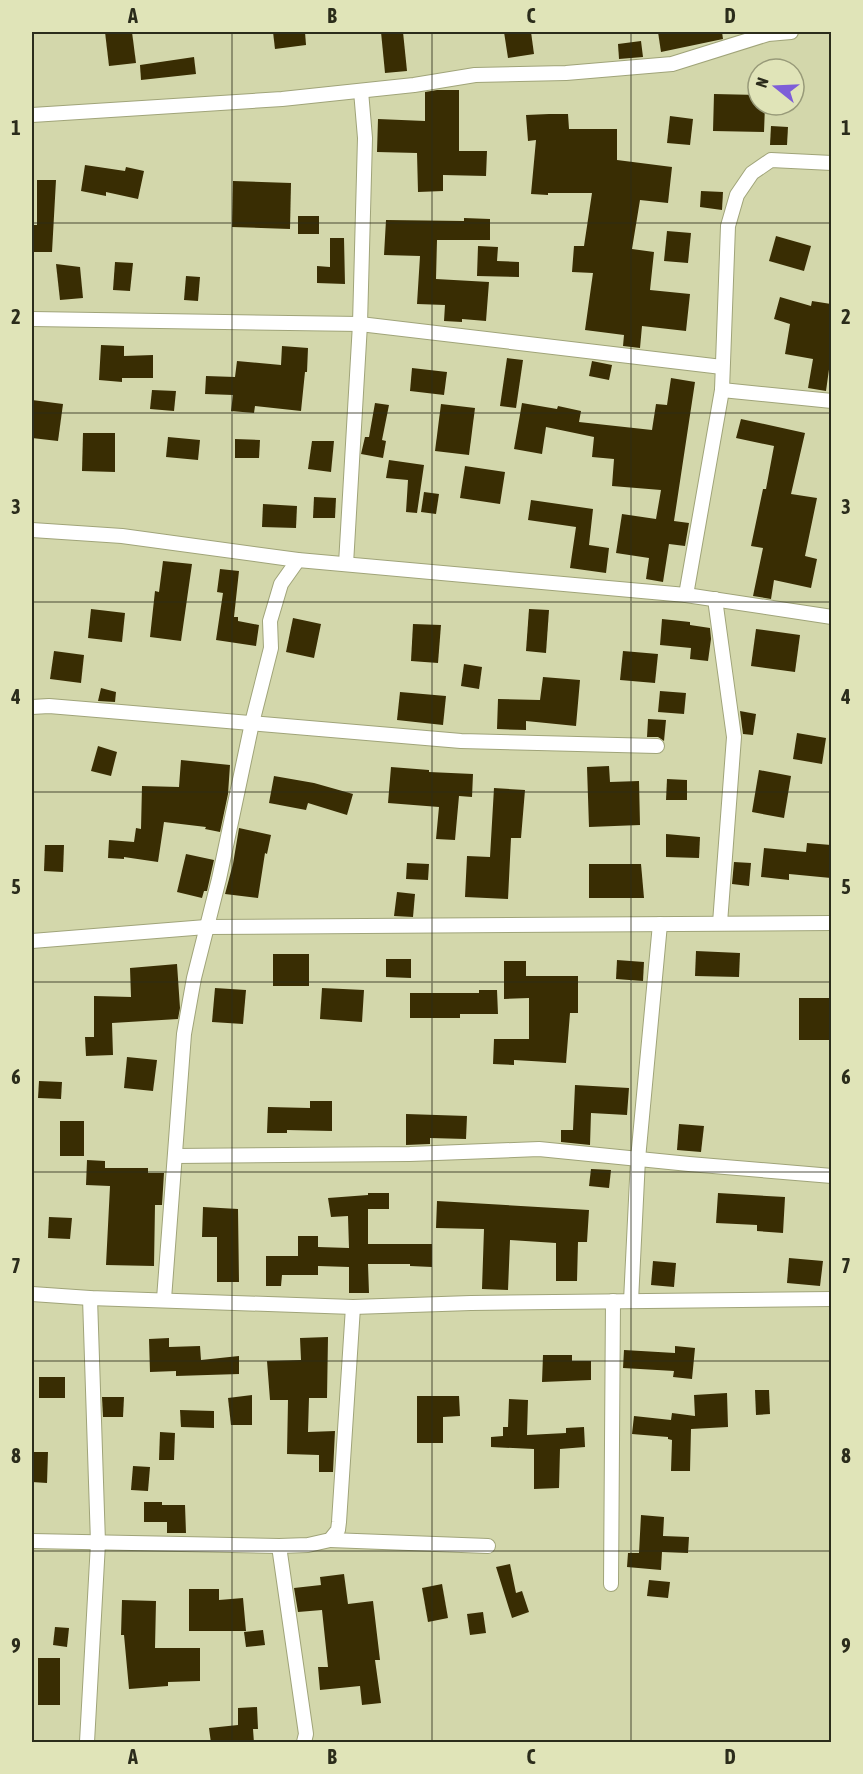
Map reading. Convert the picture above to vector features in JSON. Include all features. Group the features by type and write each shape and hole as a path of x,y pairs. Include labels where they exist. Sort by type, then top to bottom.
{"street":[{"path":"32,115 361,91 475,75 566,73 672,64 768,34 791,32"},
{"path":"346,564 360,324 365,138 361,91"},
{"path":"686,595 722,390 728,226 737,195 752,173 771,160 831,163"},
{"path":"32,319 360,324 722,367"},
{"path":"722,390 831,401"},
{"path":"32,530 122,536 298,560 686,595 831,617"},
{"path":"164,1299 184,1034 194,978 219,879 270,648 270,621 281,584 298,560"},
{"path":"715,599 734,736 720,923"},
{"path":"32,707 49,706 461,741 657,746"},
{"path":"32,941 206,927 831,923"},
{"path":"631,1301 638,1159 660,924"},
{"path":"176,1156 410,1154 538,1149 831,1176"},
{"path":"32,1294 353,1307 471,1303 831,1299"},
{"path":"87,1743 98,1543 90,1298"},
{"path":"611,1584 613,1301"},
{"path":"330,1540 338,1530 339,1522 353,1307"},
{"path":"32,1541 279,1546 321,1543 330,1540 488,1546"},
{"path":"279,1546 306,1734 304,1743"}],"building":[{"path":"105,32 132,32 136,63 109,66"},
{"path":"273,32 305,32 306,45 275,49"},
{"path":"381,32 403,32 407,71 385,73"},
{"path":"504,32 531,32 534,54 508,58"},
{"path":"658,32 722,32 723,39 661,52"},
{"path":"641,41 643,57 619,59 618,44"},
{"path":"194,57 196,74 141,80 140,65"},
{"path":"459,90 459,151 487,151 486,176 443,175 443,191 418,192 417,153 377,152 378,119 425,121 425,92"},
{"path":"714,94 746,95 746,117 765,117 764,132 713,131"},
{"path":"568,114 569,129 617,129 617,160 672,167 668,203 640,200 632,249 654,252 650,290 690,294 686,331 642,326 640,348 623,346 624,335 585,330 593,273 572,272 574,246 584,246 592,193 531,194 536,140 528,141 526,115"},
{"path":"670,116 693,119 690,145 667,143"},
{"path":"771,126 788,127 787,145 770,145"},
{"path":"85,165 125,171 126,167 144,171 138,199 106,192 106,196 81,191"},
{"path":"37,180 56,180 52,252 32,252 33,225 37,225"},
{"path":"233,181 291,183 290,229 232,227"},
{"path":"701,191 723,192 722,210 700,207"},
{"path":"298,216 319,216 319,234 298,234"},
{"path":"464,218 490,219 490,240 437,240 436,279 489,282 486,321 462,319 462,322 444,321 445,305 417,304 420,256 384,255 386,220 464,221"},
{"path":"667,231 691,233 688,263 664,261"},
{"path":"776,236 811,246 804,271 769,261"},
{"path":"330,238 344,238 345,284 317,283 317,266 330,267"},
{"path":"478,246 498,247 497,261 519,262 519,277 477,276"},
{"path":"115,262 133,263 130,291 113,290"},
{"path":"56,264 80,267 83,298 60,300"},
{"path":"186,276 200,277 198,301 184,300"},
{"path":"780,297 811,306 812,301 831,304 831,355 826,391 808,388 813,359 785,354 790,324 774,319"},
{"path":"101,345 124,346 124,356 153,355 153,378 122,378 122,382 99,380"},
{"path":"282,346 308,348 301,411 255,406 254,413 231,411 233,395 205,394 206,376 235,377 237,361 281,365"},
{"path":"507,358 523,360 516,408 500,406"},
{"path":"592,361 612,365 609,380 589,376"},
{"path":"412,368 447,372 444,395 410,391"},
{"path":"671,378 695,382 674,521 689,523 685,546 669,544 663,582 646,579 649,558 616,553 622,514 656,519 661,490 612,486 614,459 592,457 594,437 546,427 542,454 514,449 522,403 557,409 558,406 581,411 579,422 652,430 656,404 667,405"},
{"path":"152,390 176,391 174,411 150,409"},
{"path":"32,400 63,404 58,441 32,438"},
{"path":"375,403 389,405 382,440 386,441 383,458 361,454 365,437 369,437"},
{"path":"441,404 475,408 469,455 435,451"},
{"path":"741,419 805,433 791,494 817,498 805,556 817,559 811,588 774,580 771,599 753,596 763,548 751,546 763,489 766,489 774,446 736,438"},
{"path":"83,433 115,433 115,472 82,471"},
{"path":"168,437 200,440 198,460 166,457"},
{"path":"235,439 260,440 259,458 235,458"},
{"path":"312,441 334,441 331,472 308,469"},
{"path":"389,460 424,465 417,513 406,512 408,480 386,478"},
{"path":"465,466 505,472 500,504 460,498"},
{"path":"424,492 439,494 436,514 421,512"},
{"path":"314,497 336,498 335,518 313,518"},
{"path":"531,500 593,509 589,545 609,548 606,573 570,568 576,527 528,520"},
{"path":"263,504 297,506 296,528 262,527"},
{"path":"163,561 192,564 181,641 150,637 155,591 159,592"},
{"path":"220,569 239,571 234,617 238,617 238,621 259,625 256,646 216,640 223,593 217,592"},
{"path":"91,609 125,613 122,642 88,638"},
{"path":"529,609 549,610 546,653 526,651"},
{"path":"293,618 321,624 314,658 286,652"},
{"path":"662,619 690,622 690,625 710,628 708,661 690,659 691,648 660,645"},
{"path":"413,624 441,625 438,663 411,661"},
{"path":"756,629 800,635 795,672 751,666"},
{"path":"54,651 84,655 81,683 50,679"},
{"path":"623,651 658,654 655,683 620,680"},
{"path":"464,664 482,667 479,689 461,686"},
{"path":"543,677 580,680 576,726 526,721 526,730 497,729 498,699 540,700"},
{"path":"101,688 116,692 115,702 98,701"},
{"path":"660,691 686,693 684,714 658,712"},
{"path":"400,692 446,696 443,725 397,720"},
{"path":"740,711 756,714 753,735 743,734"},
{"path":"648,719 666,720 664,741 658,737 647,737"},
{"path":"797,733 826,738 822,764 793,759"},
{"path":"98,746 117,752 111,776 91,771"},
{"path":"181,760 230,765 228,794 220,832 205,829 206,827 164,822 158,862 124,857 124,859 108,858 109,840 134,842 136,828 141,829 142,786 179,787"},
{"path":"609,766 610,782 639,781 640,825 589,827 587,767"},
{"path":"391,767 473,774 472,797 459,796 455,840 436,839 439,807 388,803"},
{"path":"759,770 791,776 784,818 752,812"},
{"path":"274,776 314,783 353,794 347,815 308,803 306,810 269,803"},
{"path":"667,779 687,780 687,800 666,800"},
{"path":"494,788 525,790 521,838 511,838 508,899 465,897 467,856 490,857"},
{"path":"239,828 271,835 267,854 265,853 258,898 225,894"},
{"path":"666,834 700,837 699,858 666,857"},
{"path":"807,843 831,845 831,878 789,874 789,880 761,877 764,848 806,852"},
{"path":"45,845 64,845 63,872 44,871"},
{"path":"186,854 214,860 207,891 204,891 202,898 177,892"},
{"path":"734,862 751,863 749,886 732,884"},
{"path":"407,863 429,864 428,880 406,879"},
{"path":"589,864 641,864 644,898 589,898"},
{"path":"397,892 415,894 413,917 394,916"},
{"path":"696,951 740,953 739,977 695,976"},
{"path":"273,954 309,954 309,986 273,986"},
{"path":"386,959 411,959 411,978 386,977"},
{"path":"617,960 644,962 643,981 616,979"},
{"path":"504,961 526,961 526,976 578,976 578,1013 570,1013 566,1063 514,1060 514,1065 493,1064 494,1039 529,1039 529,998 504,999"},
{"path":"177,964 180,1008 178,1019 112,1023 113,1055 86,1056 85,1037 94,1037 94,996 131,997 130,968"},
{"path":"215,988 246,990 243,1024 212,1022"},
{"path":"322,988 364,990 362,1022 320,1019"},
{"path":"479,990 497,990 498,1014 460,1014 460,1018 410,1018 410,993 479,993"},
{"path":"799,998 831,998 831,1040 799,1040"},
{"path":"127,1057 157,1060 153,1091 124,1088"},
{"path":"39,1081 62,1082 61,1099 38,1098"},
{"path":"575,1085 629,1088 627,1115 591,1113 590,1145 561,1142 561,1130 573,1130"},
{"path":"310,1101 332,1101 332,1131 287,1130 287,1133 267,1133 268,1107 310,1108"},
{"path":"406,1114 467,1116 466,1139 430,1138 430,1144 406,1145"},
{"path":"60,1121 84,1121 84,1156 60,1156"},
{"path":"679,1124 704,1126 701,1152 677,1150"},
{"path":"87,1160 105,1161 105,1168 148,1168 148,1173 164,1173 162,1205 155,1205 154,1266 106,1265 110,1186 86,1185"},
{"path":"591,1169 611,1170 609,1188 589,1186"},
{"path":"368,1193 389,1193 389,1209 368,1209 368,1244 432,1244 432,1267 410,1266 410,1264 368,1264 369,1293 349,1293 349,1267 318,1266 318,1275 282,1275 281,1286 266,1286 266,1256 298,1256 298,1236 318,1236 318,1247 349,1248 348,1216 331,1217 328,1198 368,1195"},
{"path":"718,1193 785,1197 783,1233 757,1231 757,1225 716,1223"},
{"path":"437,1201 589,1210 587,1242 578,1242 577,1281 556,1281 556,1243 510,1240 508,1290 482,1289 484,1229 436,1228"},
{"path":"203,1207 238,1209 239,1282 217,1282 217,1237 202,1237"},
{"path":"49,1217 72,1218 70,1239 48,1238"},
{"path":"789,1258 823,1261 820,1286 787,1283"},
{"path":"653,1261 676,1263 674,1287 651,1285"},
{"path":"328,1337 327,1398 309,1398 308,1432 335,1431 333,1472 319,1472 319,1455 287,1454 288,1400 270,1400 267,1361 301,1360 300,1338"},
{"path":"169,1338 169,1347 200,1346 201,1360 239,1356 239,1374 176,1376 176,1371 150,1372 149,1339"},
{"path":"675,1346 695,1348 692,1379 673,1377 674,1371 623,1368 624,1350 675,1353"},
{"path":"543,1355 572,1355 572,1361 591,1361 591,1380 542,1382"},
{"path":"39,1377 65,1377 65,1398 39,1398"},
{"path":"755,1390 769,1390 770,1414 756,1415"},
{"path":"727,1393 728,1427 691,1429 690,1471 671,1471 672,1440 668,1437 632,1434 634,1416 671,1420 672,1413 695,1416 694,1395"},
{"path":"252,1395 252,1425 231,1425 228,1398"},
{"path":"417,1396 459,1396 460,1416 443,1417 443,1443 417,1443"},
{"path":"102,1397 124,1397 123,1417 103,1417"},
{"path":"509,1399 528,1400 527,1435 566,1433 566,1428 584,1427 585,1447 560,1449 559,1488 534,1489 534,1449 491,1447 491,1437 503,1436 503,1427 508,1427"},
{"path":"180,1410 214,1411 214,1428 181,1427"},
{"path":"160,1432 175,1433 174,1460 159,1460"},
{"path":"32,1452 48,1452 47,1483 32,1482"},
{"path":"133,1466 150,1467 148,1491 131,1490"},
{"path":"144,1502 185,1505 186,1533 167,1533 167,1522 144,1522"},
{"path":"641,1515 664,1517 663,1536 689,1537 688,1553 662,1552 661,1570 627,1567 628,1553 639,1553"},
{"path":"510,1564 516,1593 522,1591 529,1612 512,1618 496,1567"},
{"path":"344,1574 348,1604 373,1601 380,1660 375,1660 381,1703 362,1705 360,1686 320,1690 318,1667 328,1667 322,1610 298,1612 294,1588 321,1585 320,1577"},
{"path":"649,1580 670,1582 668,1598 647,1596"},
{"path":"442,1584 448,1618 428,1622 422,1588"},
{"path":"189,1589 219,1589 219,1600 243,1598 246,1631 189,1631"},
{"path":"122,1600 156,1601 155,1648 200,1648 200,1681 168,1682 168,1686 129,1689 124,1635 121,1635"},
{"path":"483,1612 486,1633 470,1635 467,1614"},
{"path":"55,1627 69,1628 67,1647 53,1645"},
{"path":"263,1630 265,1645 246,1647 244,1632"},
{"path":"38,1658 60,1658 60,1705 38,1705"},
{"path":"257,1707 258,1729 253,1729 254,1743 211,1743 209,1728 238,1725 238,1708"}]}
